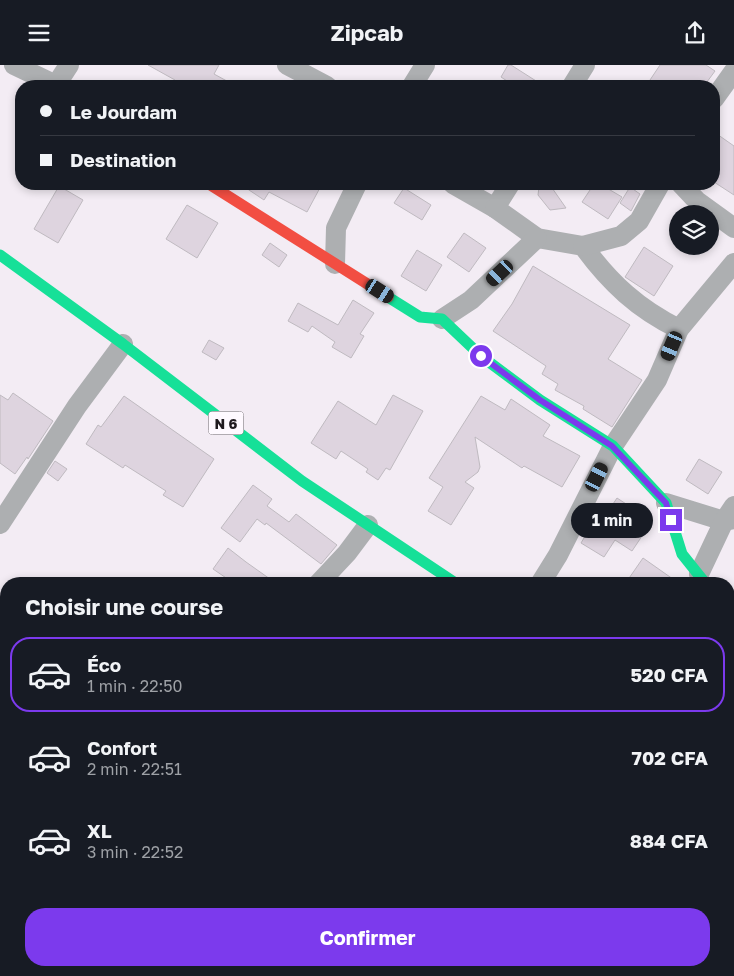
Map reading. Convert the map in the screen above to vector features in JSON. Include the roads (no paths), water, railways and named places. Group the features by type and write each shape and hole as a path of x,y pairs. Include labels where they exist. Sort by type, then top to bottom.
{"street":[{"path":"14,65 44,80"},
{"path":"60,80 69,65"},
{"path":"288,65 316,80"},
{"path":"416,80 425,65"},
{"path":"576,80 585,65"},
{"path":"720,91 734,71"},
{"path":"218,190 420,317 442,319 481,356 540,400 612,446 666,503 682,554 700,577"},
{"path":"335,264 336,229 354,190"},
{"path":"464,190 495,208 538,239 583,247 621,236 640,221 657,190"},
{"path":"495,208 506,190"},
{"path":"687,190 697,201 734,228"},
{"path":"442,319 470,300 538,239"},
{"path":"583,247 604,275 630,298 653,317 680,329"},
{"name":"N 6","path":"0,255 123,344 302,481 446,577"},
{"path":"544,577 558,555 612,446 657,380 680,329 734,263"},
{"path":"0,524 77,406 123,344"},
{"path":"666,503 731,515 703,577"},
{"path":"325,577 347,553 368,525"}]}
